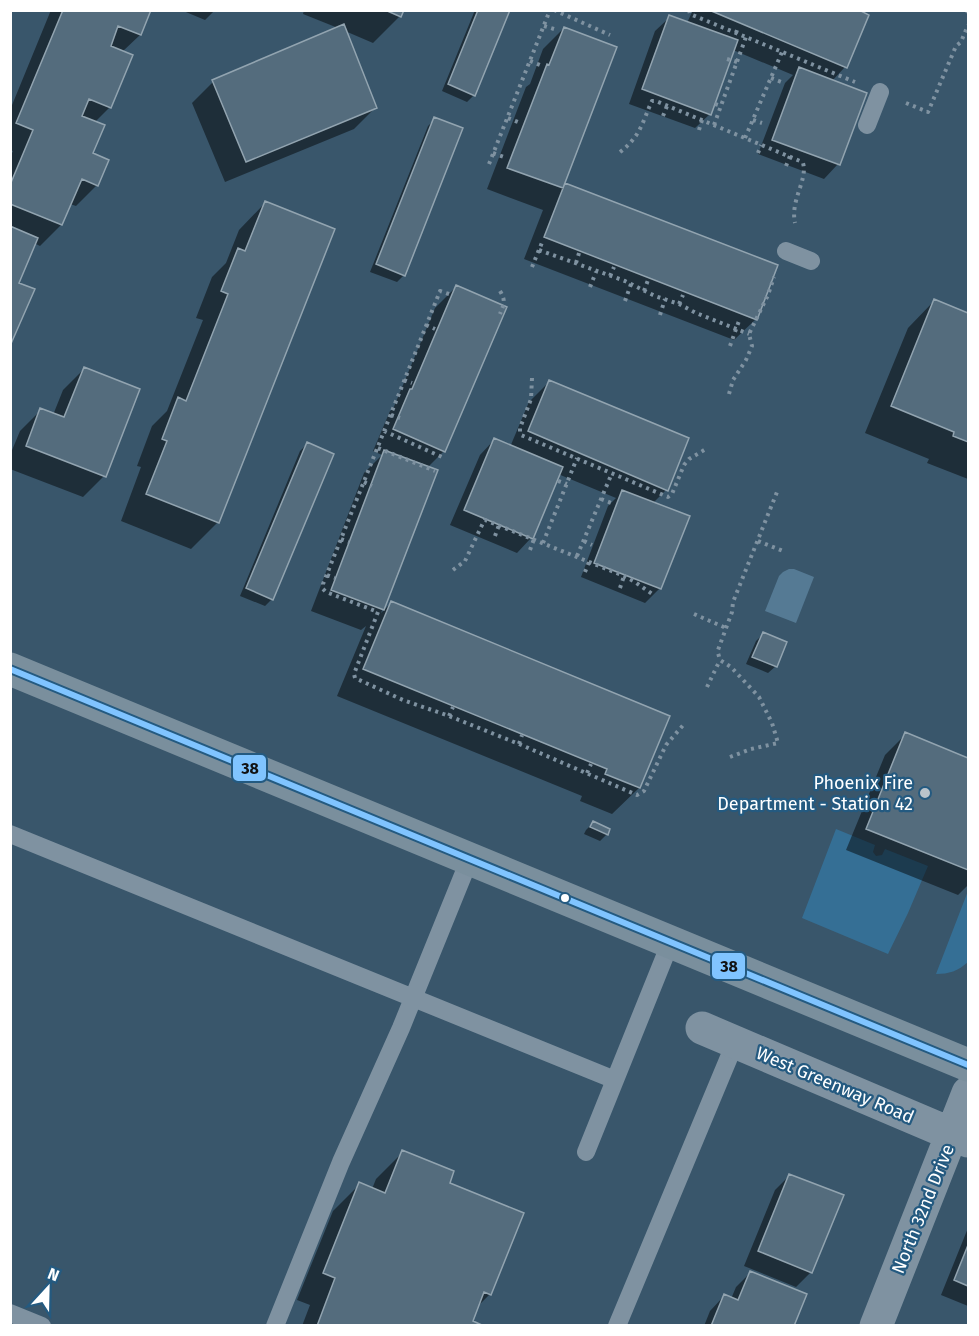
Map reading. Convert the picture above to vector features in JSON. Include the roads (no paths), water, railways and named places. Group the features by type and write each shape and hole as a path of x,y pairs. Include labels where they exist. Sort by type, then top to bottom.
{"main road":[{"path":"10,669 969,1065"}],"street":[{"name":"West Greenway Road","path":"702,1028 960,1138"},
{"name":"North 32nd Drive","path":"876,1326 960,1138 969,1093"}],"lane":[{"path":"867,125 880,92"},
{"path":"786,251 811,261"},
{"path":"10,834 615,1080"},
{"path":"275,1326 341,1162 413,999 470,858"},
{"path":"586,1152 671,941"},
{"path":"618,1326 735,1043"},
{"path":"10,1313 42,1326"}],"place":[{"name":"Phoenix Fire Department - Station 42","path":"925,793"}]}
